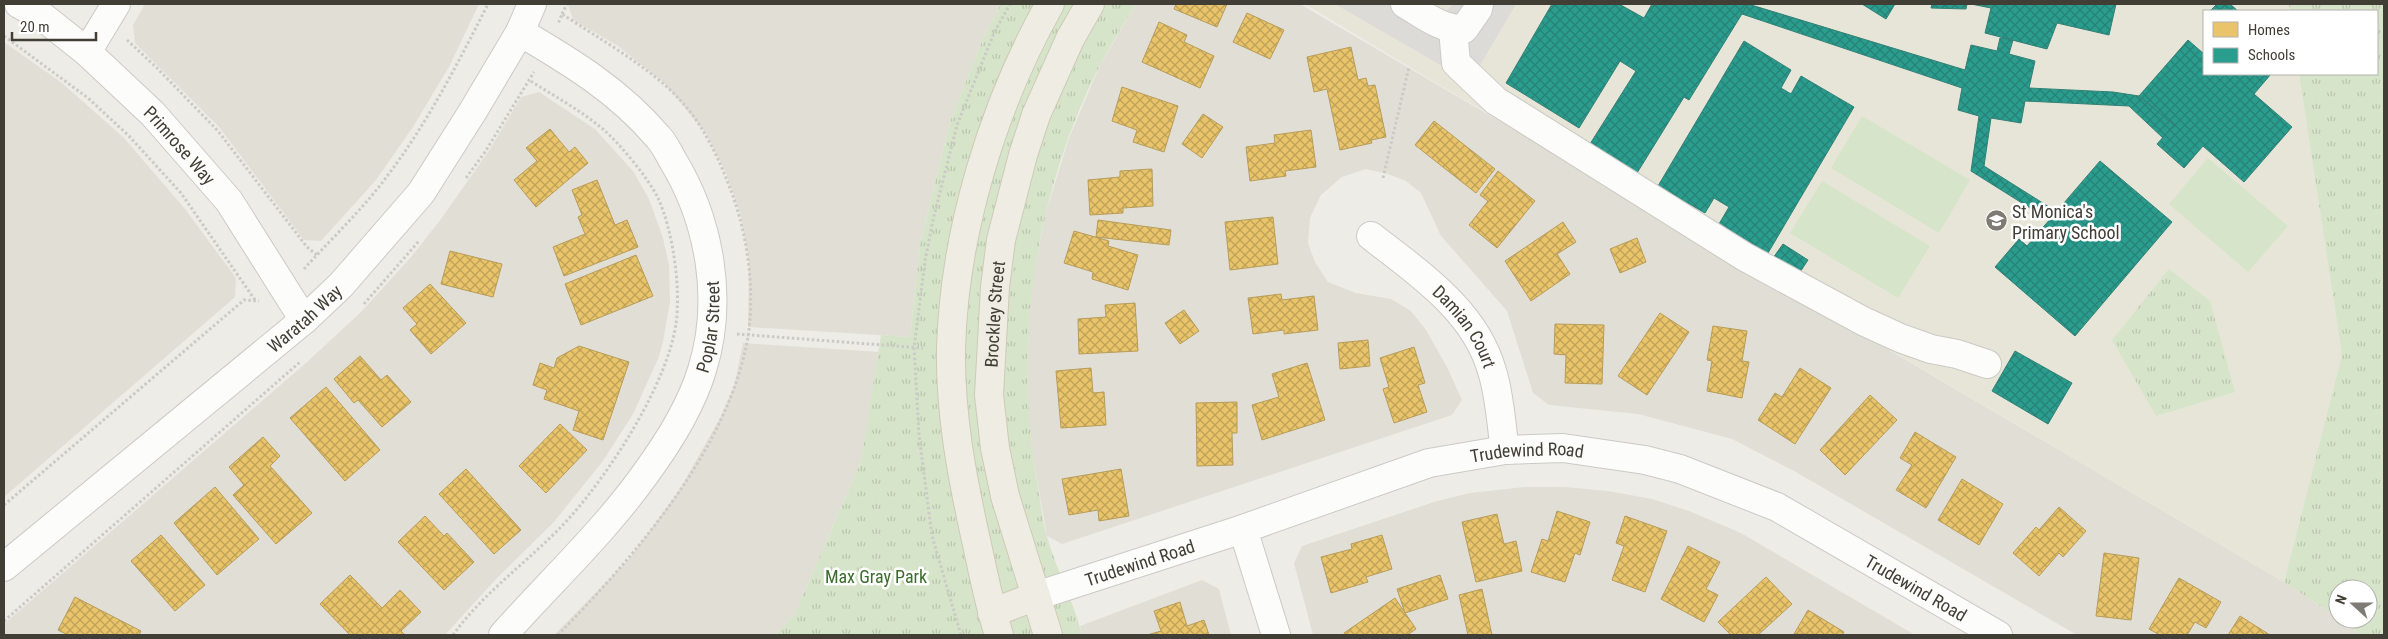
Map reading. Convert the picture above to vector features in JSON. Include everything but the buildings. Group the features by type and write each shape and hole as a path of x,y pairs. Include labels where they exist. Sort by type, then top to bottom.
{"main road":[{"path":"1036,596 995,624 959,463 951,348 956,285 970,212 989,144 1013,81 1050,4"},
{"name":"Brockley Street","path":"1048,635 1005,496 994,448 989,395 995,287 1001,240 1023,155 1036,115 1070,39 1090,4"}],"street":[{"name":"Primrose Way","path":"19,4 43,17 87,52 153,114 229,201 304,320"},
{"path":"87,52 116,4"},
{"name":"Waratah Way","path":"4,567 304,320 341,285 421,193 473,112 520,32 532,4"},
{"path":"1405,4 1444,27 1453,30 1464,29 1478,9 1479,4"},
{"path":"1453,30 1456,63 1496,101 1745,257 1863,321 1900,338 1931,349 1957,354 1988,364"},
{"name":"Poplar Street","path":"503,635 608,523 647,472 684,411 702,372 712,332 711,263 702,226 688,185 659,138 625,103 587,72 520,32"},
{"name":"Damian Court","path":"1371,236 1434,287 1457,309 1475,333 1485,350 1493,372 1505,450"},
{"name":"Trudewind Road","path":"1036,596 1243,528 1429,463 1505,450 1563,448 1645,460 1680,469 1777,507 1998,635"},
{"path":"1243,528 1276,635"}],"path":[{"path":"464,181 485,152 548,48 567,4"},
{"path":"558,635 609,583 661,518 712,436 730,397 744,356 748,335 749,262 743,226 721,164 703,132 682,101 643,69 562,14"},
{"path":"4,36 88,98 129,136 181,192 255,301"},
{"path":"126,39 218,131 307,247 317,254"},
{"path":"1383,178 1409,67"},
{"path":"453,635 480,603 525,562 572,514 614,459 664,367 676,324 675,270 669,231 657,198 626,154 604,130 529,80"},
{"path":"358,310 371,298 422,238"},
{"path":"712,332 914,348 951,348"},
{"path":"914,348 919,435 932,536 961,635"},
{"path":"4,621 304,359"}],"shaded area":[{"path":"145,4 479,4 449,67 413,127 376,180 321,241 304,240 219,127 135,43 133,25"},
{"path":"568,4 1001,4 983,39 950,122 920,245 910,337 748,327 749,260 740,213 726,173 706,133 664,83 618,46 573,20"},
{"path":"1136,4 1300,4 2284,582 2328,612 2328,629 2354,629 2363,635 2077,635 1794,471 1732,439 1638,414 1549,405 1533,393 1507,311 1441,236 1421,193 1406,181 1388,174 1366,169 1342,177 1321,195 1310,218 1308,243 1315,262 1328,282 1356,293 1391,299 1411,311 1426,330 1447,367 1462,400 1452,415 1062,544 1047,536 1033,457 1028,412 1027,364 1031,288 1046,212 1069,138 1100,65"},
{"name":"St Monica's Primary School","path":"1305,4 2289,4 2290,10 2203,10 2203,75 2299,75 2342,355 2284,582"},
{"path":"1335,4 1423,4 1446,12 1453,4 1516,4 1470,82"},
{"path":"4,42 62,83 124,138 185,209 236,278 235,297 4,497"},
{"path":"539,92 595,129 633,171 649,199 663,238 669,265 670,302 658,359 633,414 603,461 553,523 498,577 445,635 4,635 4,624 307,362 361,312 411,257 441,219 490,149 521,97"},
{"path":"743,343 879,352 861,461 795,614 775,635 554,635 630,558 680,489 720,418 734,386"},
{"path":"1524,487 1565,487 1608,491 1652,499 1689,511 1741,533 1915,635 1313,635 1294,563 1302,546 1437,501 1470,493"},
{"path":"1202,580 1219,589 1231,635 1082,635 1080,626"}],"green space":[{"name":"Max Gray Park","path":"1001,4 1136,4 1100,65 1077,115 1059,166 1045,218 1035,272 1029,325 1028,379 1031,433 1045,530 1082,635 775,635 795,614 861,461 881,335 910,337 920,245 950,122 983,39"},
{"path":"2289,4 2384,4 2384,635 2363,635 2354,629 2378,629 2378,579 2328,579 2328,611 2284,582 2342,355 2299,75 2378,75 2378,10 2290,10"},
{"path":"1862,116 1970,180 1939,233 1831,168"},
{"path":"2208,158 2288,226 2248,272 2169,204"},
{"path":"1822,181 1930,246 1898,298 1790,233"},
{"path":"2169,269 2210,301 2235,392 2156,416 2112,340"}],"place":[{"name":"St Monica's Primary School","path":"1996,221"}]}
